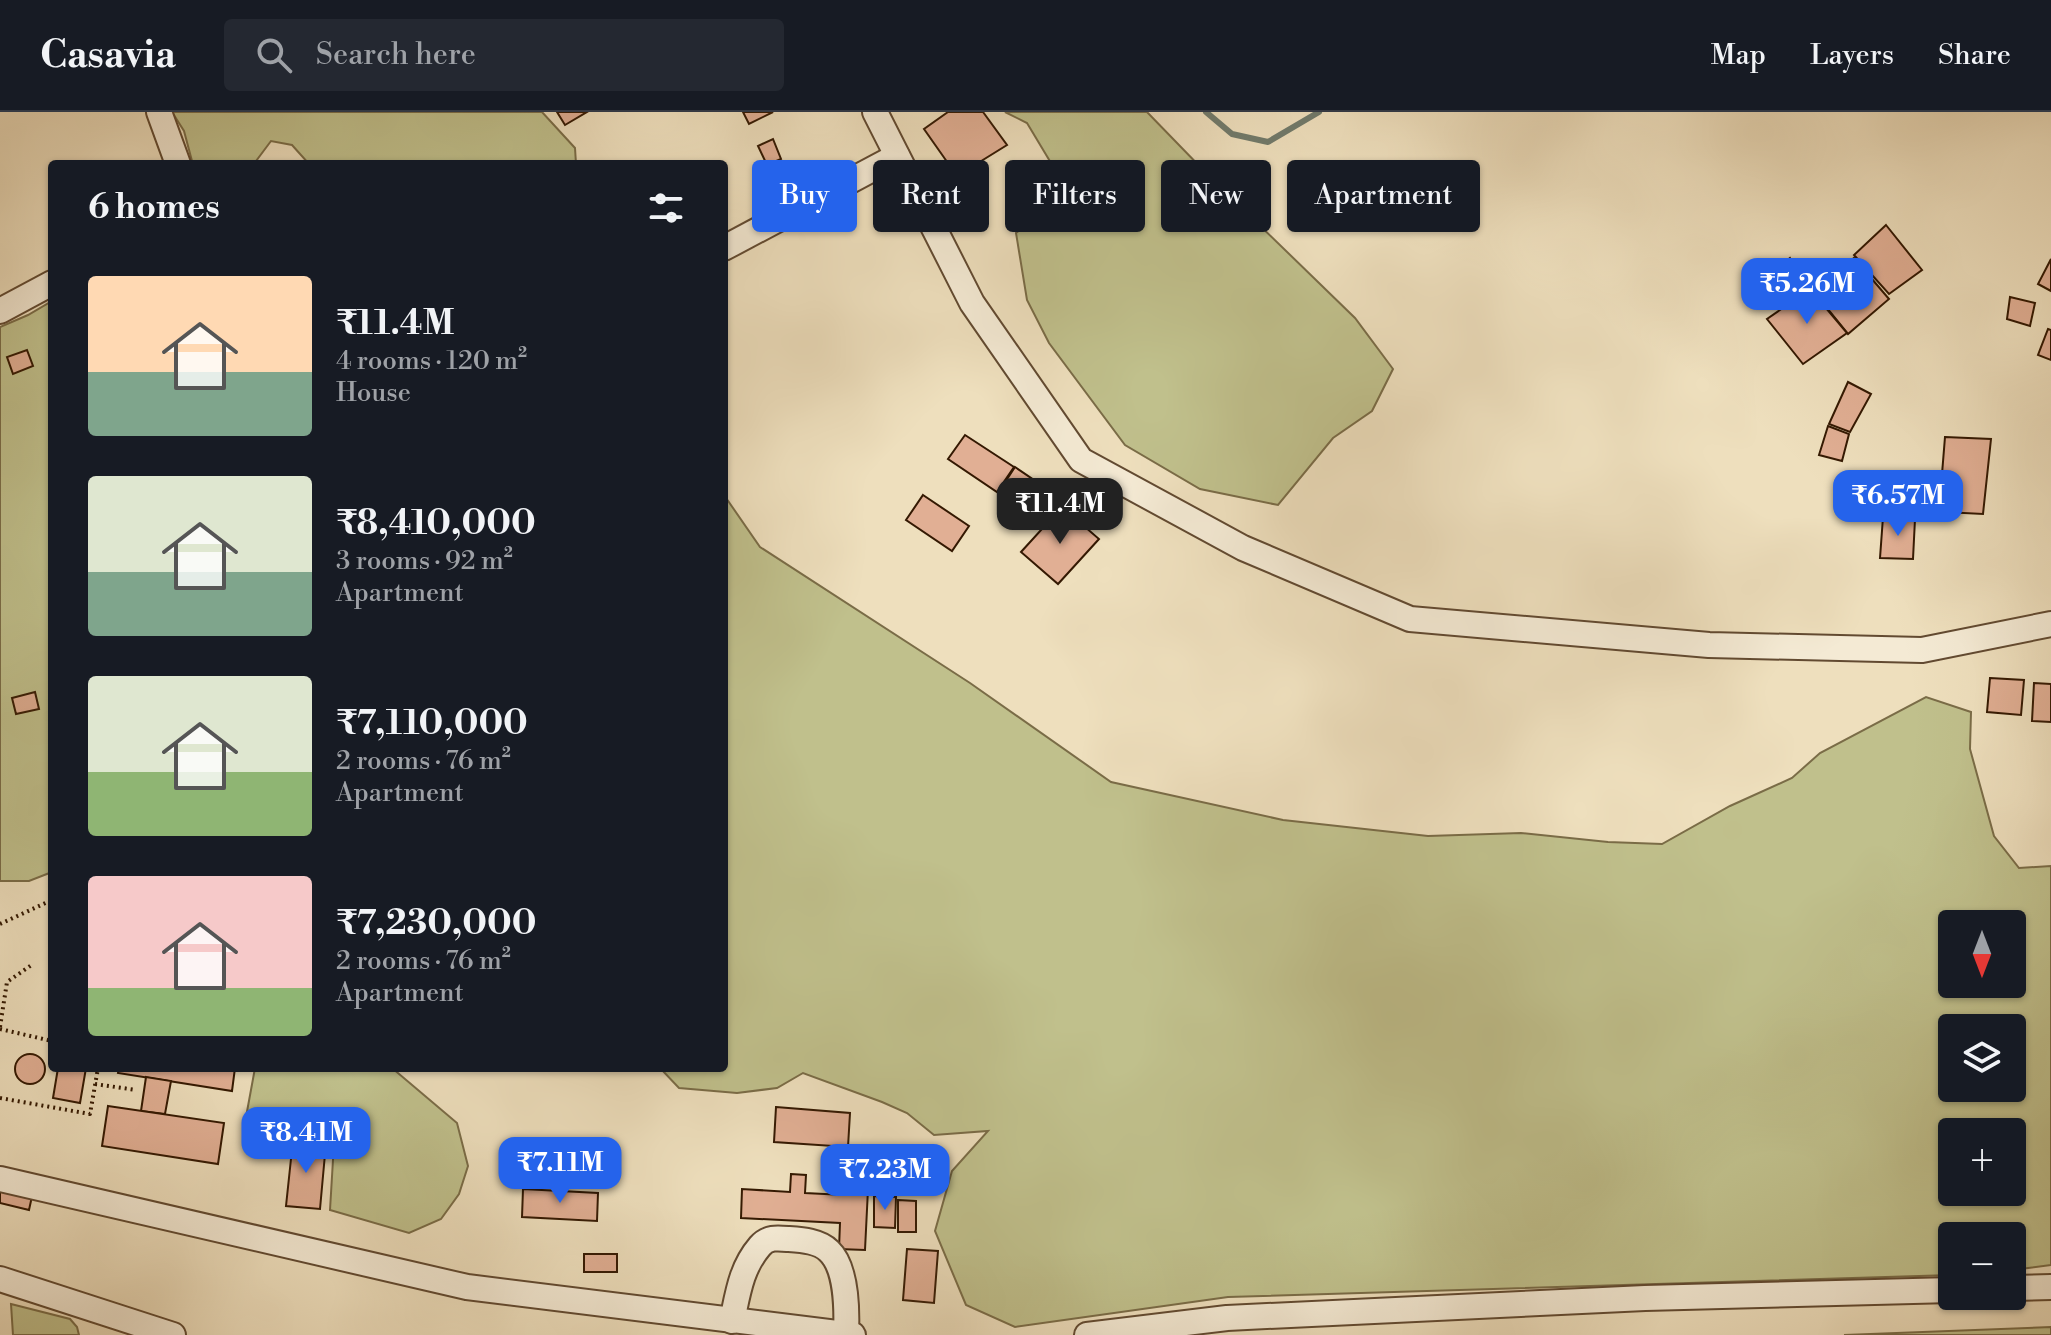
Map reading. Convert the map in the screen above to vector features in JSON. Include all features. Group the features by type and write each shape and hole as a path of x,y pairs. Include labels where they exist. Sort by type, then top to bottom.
{"street":[{"path":"159,112 177,160"},
{"path":"875,112 972,303 1081,460 1243,548 1410,619 1709,645 1922,650 2051,624"},
{"path":"728,246 897,156"},
{"path":"0,311 48,285"},
{"path":"2,1180 467,1287 853,1335"},
{"path":"732,1321 743,1272 762,1243 774,1237 811,1241 828,1249 838,1262 847,1304 846,1334"},
{"path":"0,1279 173,1335"},
{"path":"2026,1288 2051,1287"},
{"path":"1087,1335 1227,1318 1645,1298 1938,1290"}],"path":[{"path":"0,924 48,902"},
{"path":"33,964 7,982 0,1028 48,1040"},
{"path":"0,1098 90,1114 97,1072"},
{"path":"95,1084 136,1090"}],"green space":[{"path":"172,112 542,112 575,148 576,160 305,160 292,145 271,141 257,160 192,160 184,131"},
{"path":"1005,112 1147,112 1194,160 1161,160 1161,232 1267,232 1355,318 1393,369 1372,411 1333,438 1278,505 1200,489 1125,445 1049,343 1027,300 1016,233 1145,232 1145,160 1049,160 1027,123"},
{"path":"48,303 48,874 29,881 0,881 0,327"},
{"path":"728,501 760,547 970,683 1111,782 1283,820 1428,836 1521,833 1662,844 1730,806 1792,778 1820,753 1926,697 1971,712 1970,749 1994,836 2019,868 2051,866 2051,1265 2026,1268 2026,1222 1938,1222 1938,1275 1228,1297 1015,1327 966,1305 935,1231 952,1171 988,1131 934,1135 907,1113 803,1073 777,1088 737,1093 679,1088 664,1072 728,1072"},
{"path":"254,1072 397,1072 457,1123 468,1166 459,1194 441,1219 409,1233 330,1210 334,1143 244,1128"},
{"path":"11,1304 70,1319 79,1335 13,1335"},
{"path":"2051,1327 2051,1335 1844,1335"}],"building":[{"path":"557,112 587,112 565,125"},
{"path":"743,112 773,112 749,124"},
{"path":"948,112 983,112 1007,145 983,160 946,160 924,129"},
{"path":"773,139 781,159 765,160 758,146"},
{"path":"1886,225 1922,270 1889,294 1854,255"},
{"path":"1790,258 1809,284 1774,308 1756,286"},
{"path":"1854,258 1889,299 1848,334 1814,292"},
{"path":"2051,259 2051,291 2038,284"},
{"path":"1810,289 1847,333 1803,364 1767,319"},
{"path":"2010,297 2035,303 2030,326 2007,319"},
{"path":"2048,329 2051,330 2051,360 2038,355"},
{"path":"27,350 33,366 13,374 7,357"},
{"path":"1848,382 1871,394 1850,432 1829,424"},
{"path":"1828,426 1849,434 1842,461 1819,455"},
{"path":"965,435 1014,467 997,492 948,459"},
{"path":"1945,437 1991,439 1983,514 1925,511 1927,474 1942,474"},
{"path":"1015,467 1059,497 1043,520 1000,490"},
{"path":"923,495 969,526 952,551 906,520"},
{"path":"1062,507 1099,539 1058,584 1021,552"},
{"path":"1883,517 1915,519 1913,559 1880,558"},
{"path":"1990,678 2024,680 2021,715 1987,712"},
{"path":"2034,683 2051,684 2051,722 2032,721"},
{"path":"35,692 39,709 16,714 12,698"},
{"path":"30,1054 41,1058 45,1069 41,1080 30,1084 19,1080 15,1069 19,1058"},
{"path":"57,1072 85,1072 80,1103 53,1098"},
{"path":"118,1072 234,1072 232,1091"},
{"path":"146,1077 171,1081 165,1114 141,1111"},
{"path":"108,1106 224,1123 218,1164 102,1146"},
{"path":"776,1107 850,1113 848,1147 774,1142"},
{"path":"293,1140 326,1143 320,1209 286,1206"},
{"path":"0,1169 36,1178 29,1210 0,1203"},
{"path":"791,1174 806,1175 805,1193 844,1195 843,1188 868,1189 865,1250 839,1249 840,1223 741,1218 742,1189 790,1192"},
{"path":"840,1175 893,1175 892,1187 840,1187"},
{"path":"523,1189 598,1193 597,1221 522,1217"},
{"path":"874,1196 896,1197 895,1228 874,1227"},
{"path":"898,1200 916,1201 916,1232 898,1232"},
{"path":"907,1249 938,1251 934,1303 903,1300"},
{"path":"584,1254 617,1254 617,1272 584,1272"}],"waterway":[{"path":"1206,112 1232,134 1268,142 1319,112"}]}
